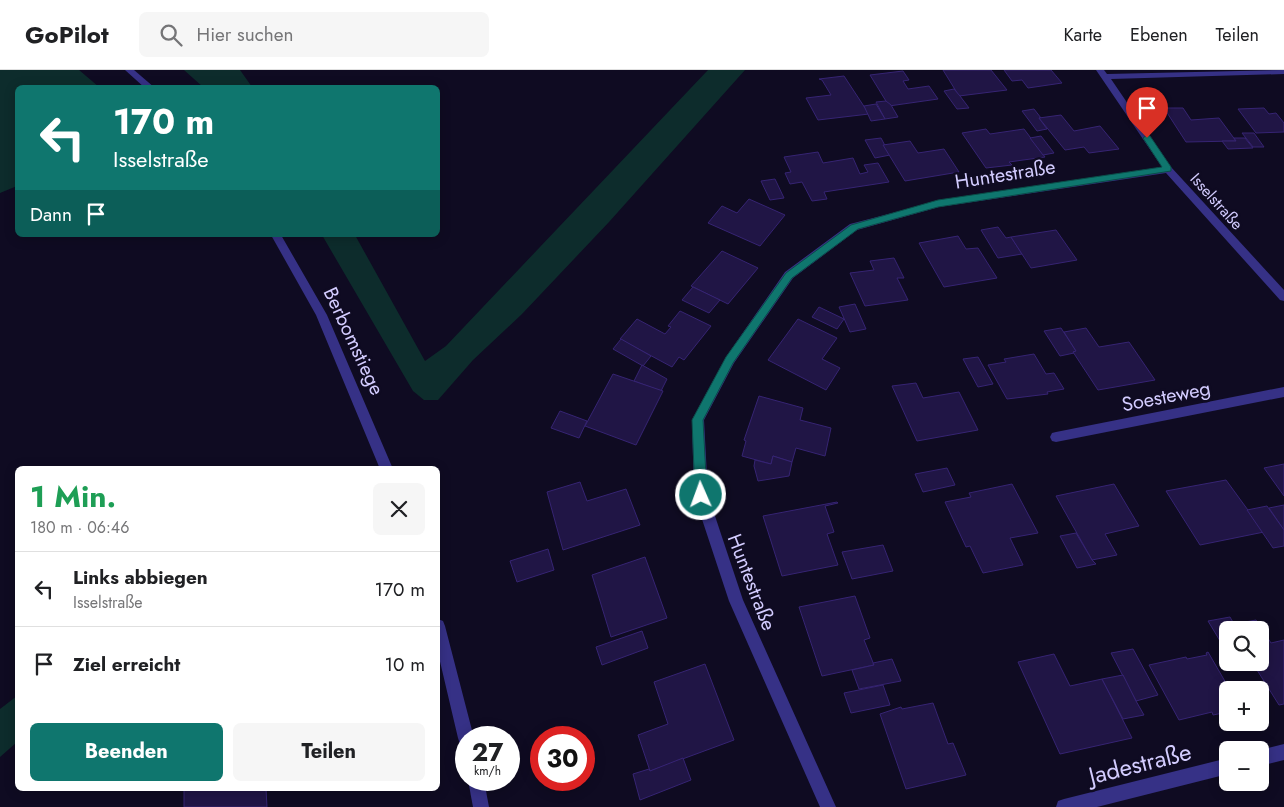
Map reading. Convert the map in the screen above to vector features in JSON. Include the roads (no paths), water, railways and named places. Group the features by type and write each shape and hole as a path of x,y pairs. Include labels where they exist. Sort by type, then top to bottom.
{"street":[{"path":"129,70 147,85"},
{"path":"1103,74 1284,72"},
{"name":"Isselstraße","path":"1103,74 1168,169 1284,297"},
{"name":"Huntestraße","path":"828,807 736,601 701,495 698,420 730,360 789,275 854,227 938,204 1168,169"},
{"name":"Berbomstiege","path":"277,237 321,315 386,466"},
{"name":"Soesteweg","path":"1056,437 1284,392"},
{"path":"440,634 463,726"},
{"path":"1269,756 1284,752"},
{"name":"Jadestraße","path":"1064,807 1219,768"},
{"path":"478,791 481,807"}]}
